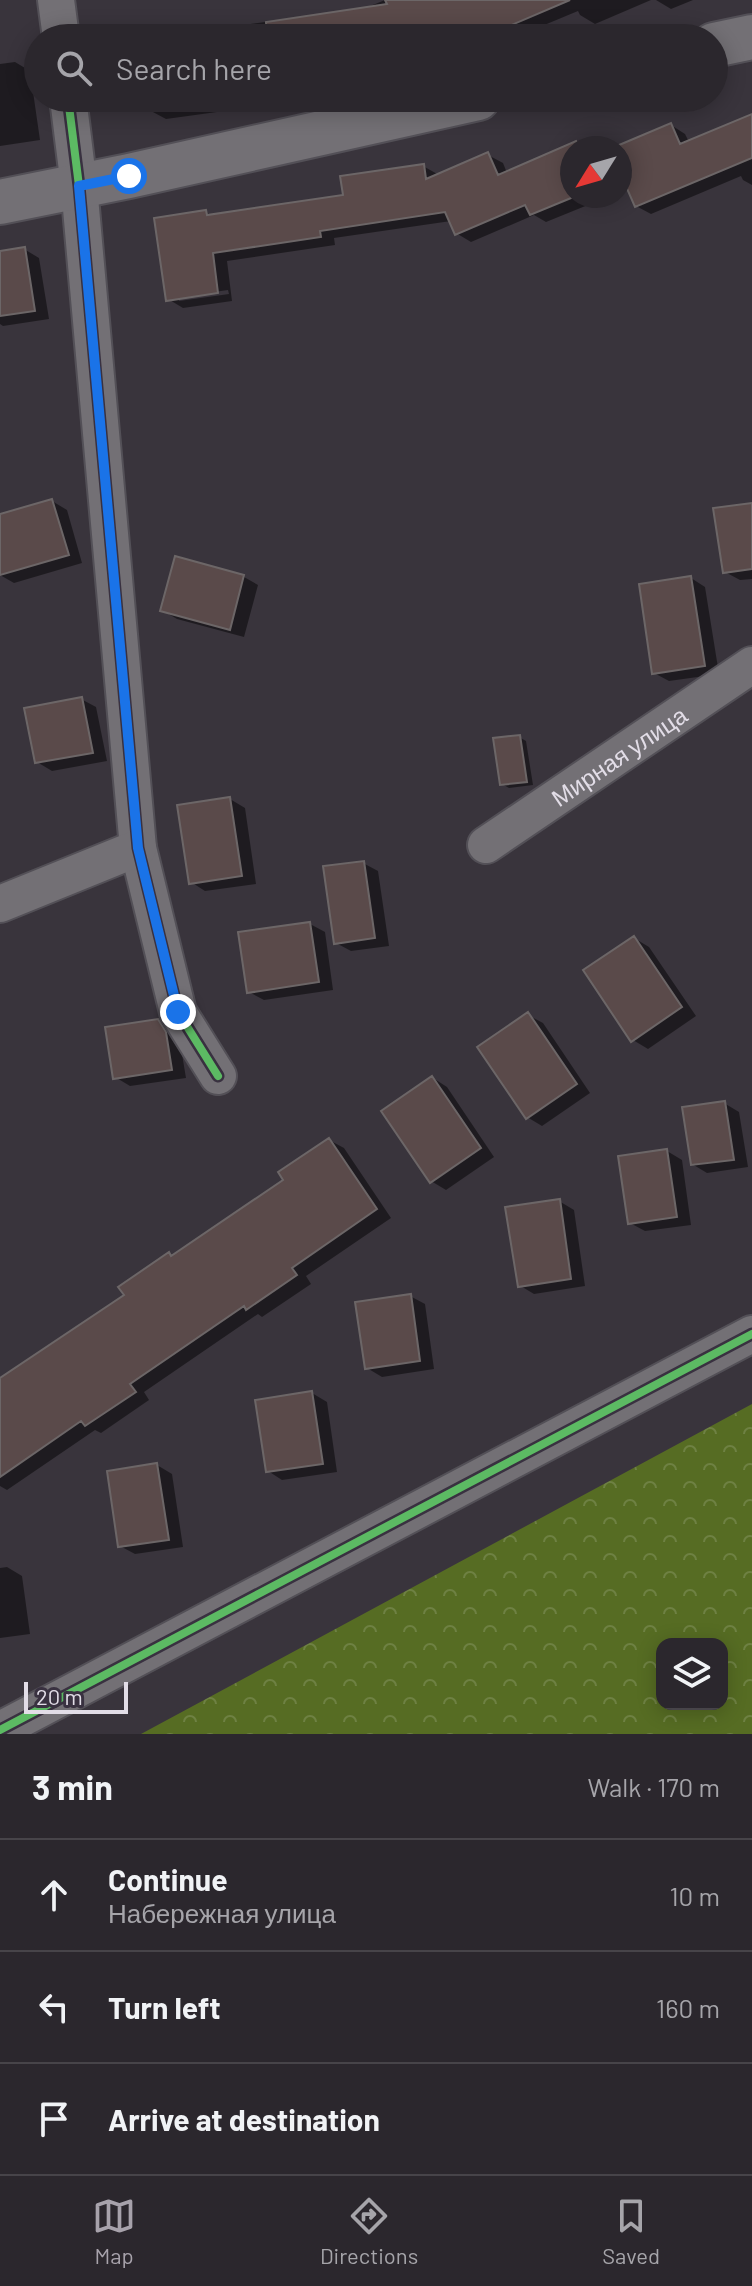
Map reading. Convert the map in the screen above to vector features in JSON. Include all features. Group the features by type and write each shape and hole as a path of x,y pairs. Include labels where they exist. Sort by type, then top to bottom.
{"street":[{"path":"56,0 59,24"},
{"path":"728,42 752,37"},
{"path":"70,112 138,848 178,1012 218,1076"},
{"path":"0,202 415,112"},
{"name":"Мирная улица","path":"486,845 752,665"},
{"path":"0,904 138,848"},
{"path":"0,1730 752,1334"}],"green space":[{"path":"752,1404 752,1734 141,1734"}],"building":[{"path":"385,0 570,0 514,24 266,24 387,4"},
{"path":"752,114 752,158 635,207 632,200 632,140 671,123 680,144"},
{"path":"560,148 560,203 530,215 525,205 455,235 445,212 320,231 321,237 213,253 218,293 166,301 154,218 206,210 207,215 343,195 340,176 424,164 426,179 488,152 498,175"},
{"path":"25,247 35,311 0,316 0,251"},
{"path":"52,499 69,555 0,575 0,514"},
{"path":"752,503 752,569 723,573 713,508"},
{"path":"175,556 244,575 230,630 160,611"},
{"path":"691,576 705,666 652,674 639,584"},
{"path":"82,697 93,753 35,763 24,708"},
{"path":"520,735 527,782 500,785 493,738"},
{"path":"230,797 242,876 189,884 177,805"},
{"path":"364,861 375,938 334,944 323,866"},
{"path":"310,922 319,982 247,993 238,932"},
{"path":"634,936 682,1007 631,1042 583,970"},
{"path":"528,1012 577,1084 526,1119 477,1047"},
{"path":"158,1019 166,1032 172,1070 113,1079 105,1027"},
{"path":"432,1076 481,1148 430,1183 381,1111"},
{"path":"725,1101 734,1160 691,1165 682,1107"},
{"path":"329,1138 377,1209 292,1268 297,1275 246,1310 244,1306 130,1384 136,1392 85,1426 81,1421 0,1477 0,1378 124,1295 118,1287 169,1252 171,1256 283,1180 278,1172"},
{"path":"667,1149 677,1217 628,1224 618,1156"},
{"path":"560,1199 571,1279 518,1287 505,1207"},
{"path":"411,1294 420,1361 365,1369 355,1302"},
{"path":"312,1391 323,1464 266,1472 255,1400"},
{"path":"157,1463 169,1540 118,1547 107,1471"}],"cycle path":[{"path":"70,112 138,848 178,1012 218,1076"},
{"path":"0,1730 752,1334"}],"route":[{"path":"129,176 79,186 138,848 178,1012"}]}
